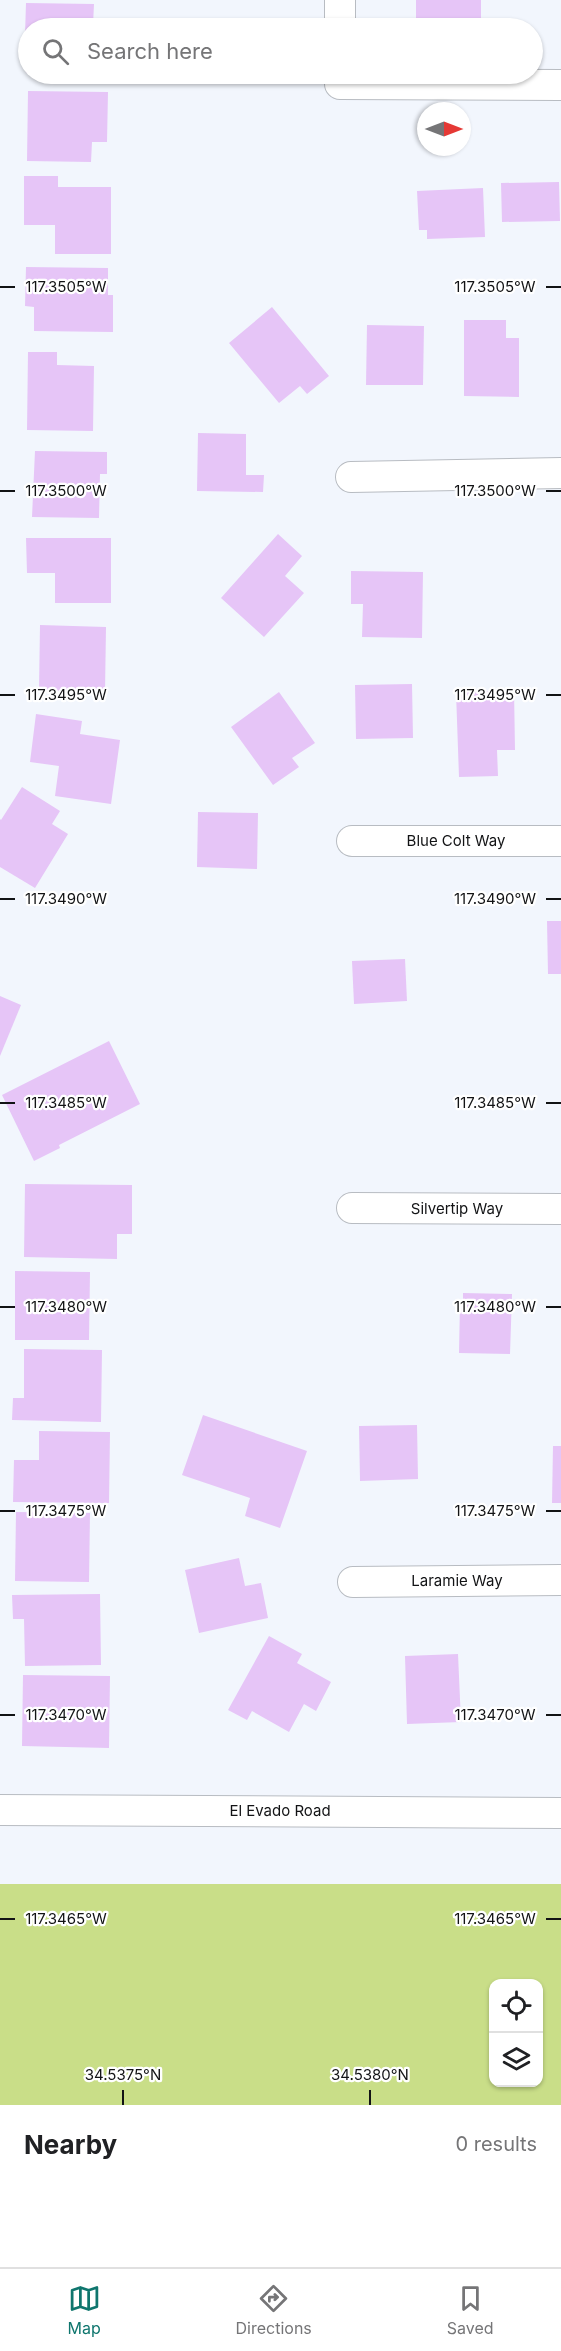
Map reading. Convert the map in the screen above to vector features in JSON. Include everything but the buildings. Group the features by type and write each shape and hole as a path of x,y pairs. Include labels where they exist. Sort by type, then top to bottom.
{"street":[{"path":"340,0 340,18"},
{"path":"524,84 561,85"},
{"path":"351,477 561,473"},
{"name":"Blue Colt Way","path":"352,841 561,841"},
{"name":"Silvertip Way","path":"352,1208 561,1209"},
{"name":"Laramie Way","path":"352,1582 561,1580"},
{"name":"El Evado Road","path":"0,1810 561,1813"}],"green space":[{"path":"0,1884 561,1884 561,2105 0,2105"}]}
